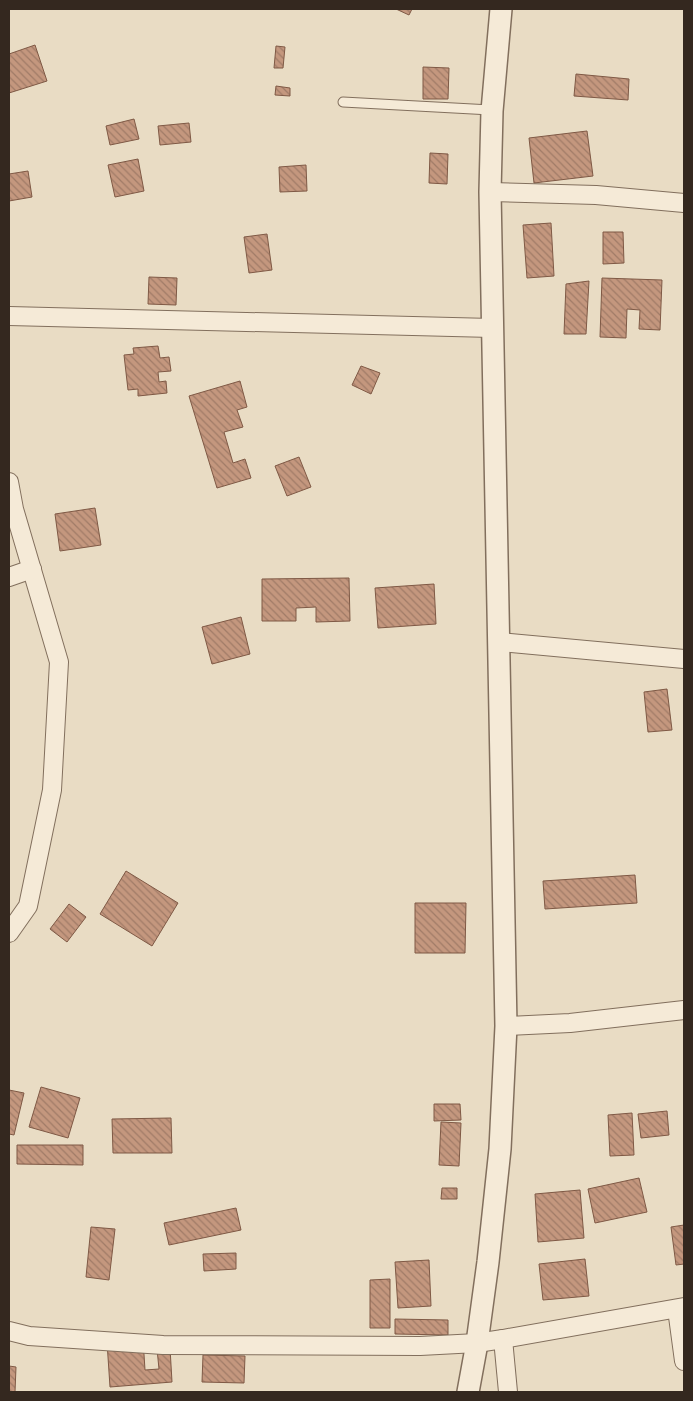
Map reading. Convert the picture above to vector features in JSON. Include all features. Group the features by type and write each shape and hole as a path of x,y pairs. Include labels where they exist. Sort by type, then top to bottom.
{"street":[{"path":"468,1392 488,1262 500,1149 506,1026 490,192 492,110 501,9"},
{"path":"490,192 596,195 684,203"},
{"path":"9,316 492,328"},
{"path":"9,482 14,509 59,662 52,790 28,906 9,933"},
{"path":"9,577 32,569"},
{"path":"499,642 684,659"},
{"path":"506,1026 570,1023 684,1010"},
{"path":"9,1331 29,1336 163,1345 420,1346 477,1343 681,1308 684,1361"},
{"path":"503,1339 508,1392"}],"lane":[{"path":"343,102 492,110"}],"building":[{"path":"396,9 412,9 409,15"},
{"path":"35,45 47,81 9,93 9,54"},
{"path":"276,46 285,47 283,68 274,68"},
{"path":"423,67 449,68 448,99 423,99"},
{"path":"576,74 629,79 628,100 574,96"},
{"path":"276,86 290,88 290,96 275,95"},
{"path":"134,119 139,139 110,145 106,126"},
{"path":"189,123 191,142 160,145 158,126"},
{"path":"587,131 593,176 534,183 529,138"},
{"path":"430,153 448,154 447,184 429,183"},
{"path":"138,159 144,191 115,197 108,165"},
{"path":"306,165 307,191 280,192 279,167"},
{"path":"28,171 32,197 9,201 9,174"},
{"path":"551,223 554,276 527,278 523,225"},
{"path":"603,232 623,232 624,263 603,264"},
{"path":"267,234 272,270 249,273 244,237"},
{"path":"149,277 177,278 176,305 148,304"},
{"path":"602,278 662,280 660,330 639,329 640,310 627,309 626,338 600,337"},
{"path":"589,281 586,334 564,334 566,284"},
{"path":"158,346 160,358 169,357 171,371 158,372 159,382 166,381 167,393 138,396 138,389 128,390 124,355 134,354 133,348"},
{"path":"361,366 380,373 371,394 352,385"},
{"path":"240,381 247,407 237,410 243,427 224,432 233,463 245,459 251,478 217,488 189,396"},
{"path":"299,457 311,487 287,496 275,466"},
{"path":"95,508 101,545 60,551 55,514"},
{"path":"349,578 350,621 316,622 316,607 296,608 296,621 262,621 262,579"},
{"path":"434,584 436,624 378,628 375,588"},
{"path":"241,617 250,654 212,664 202,627"},
{"path":"667,689 672,730 648,732 644,692"},
{"path":"126,871 178,903 152,946 100,914"},
{"path":"635,875 637,903 545,909 543,881"},
{"path":"415,903 466,903 465,953 415,953"},
{"path":"69,904 86,917 67,942 50,929"},
{"path":"41,1087 80,1098 68,1138 29,1127"},
{"path":"9,1090 24,1093 14,1135 9,1134"},
{"path":"434,1104 460,1104 461,1120 434,1121"},
{"path":"667,1111 669,1135 641,1138 638,1114"},
{"path":"632,1113 634,1155 610,1156 608,1115"},
{"path":"171,1118 172,1153 113,1153 112,1119"},
{"path":"441,1122 461,1123 459,1166 439,1165"},
{"path":"17,1145 83,1145 83,1165 17,1164"},
{"path":"639,1178 647,1212 595,1223 588,1189"},
{"path":"442,1188 457,1188 457,1199 441,1199"},
{"path":"580,1190 584,1238 538,1242 535,1194"},
{"path":"236,1208 241,1230 169,1245 164,1223"},
{"path":"684,1225 684,1264 676,1265 671,1227"},
{"path":"91,1227 115,1229 109,1280 86,1277"},
{"path":"236,1253 236,1269 204,1271 203,1254"},
{"path":"585,1259 589,1296 543,1300 539,1264"},
{"path":"429,1260 431,1306 398,1308 395,1262"},
{"path":"390,1279 390,1328 370,1328 370,1280"},
{"path":"395,1319 448,1320 448,1335 395,1334"},
{"path":"143,1339 145,1370 159,1369 157,1349 170,1348 172,1382 110,1387 107,1342"},
{"path":"203,1355 245,1356 244,1383 202,1382"},
{"path":"9,1366 16,1367 15,1392 9,1392"}]}
